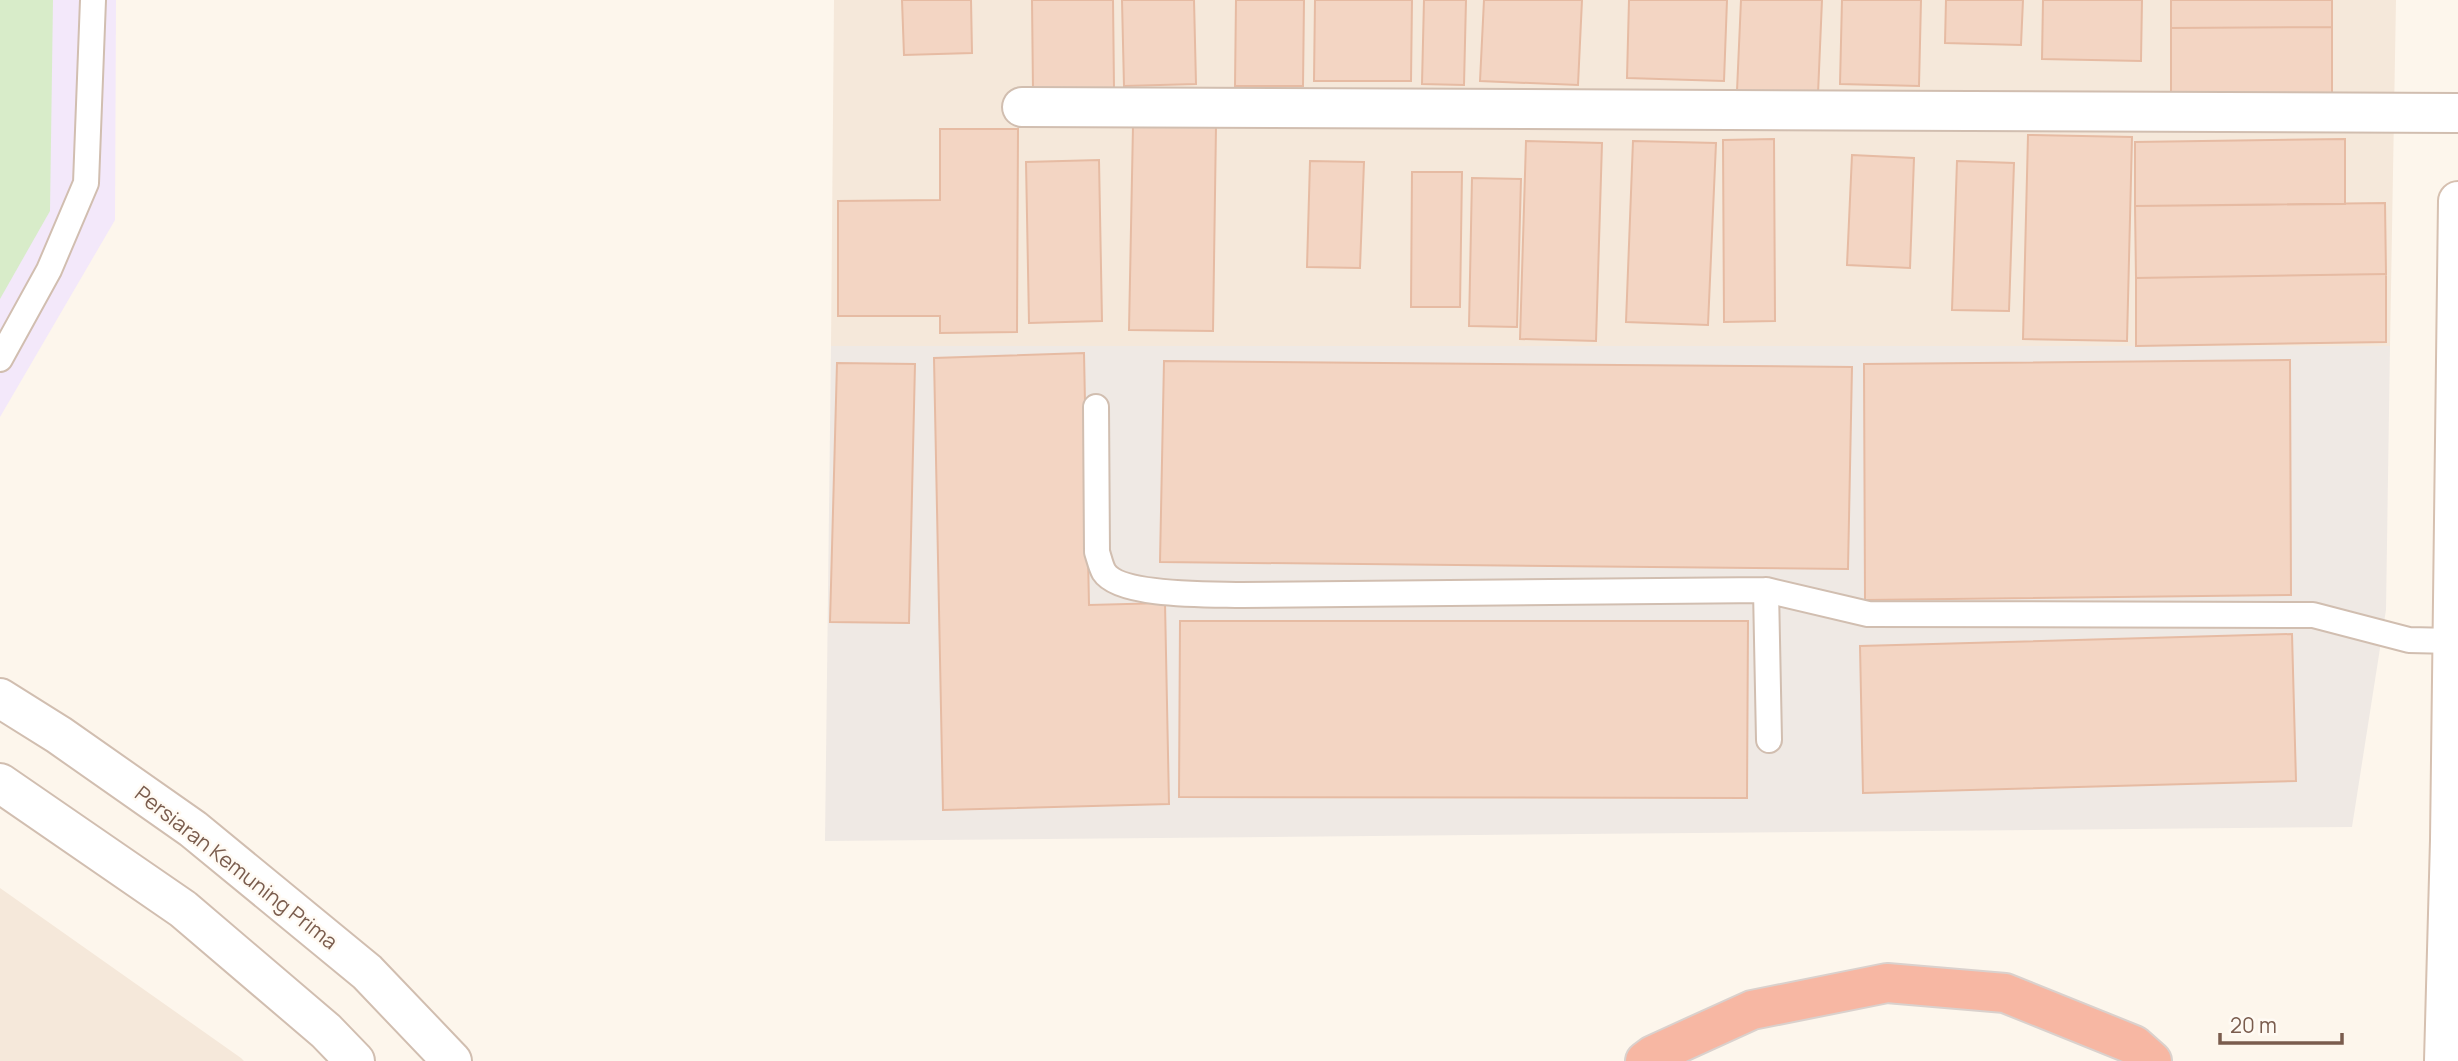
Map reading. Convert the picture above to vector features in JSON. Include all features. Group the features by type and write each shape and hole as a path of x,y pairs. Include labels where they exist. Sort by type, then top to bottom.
{"highway":[{"path":"1645,1061 1752,1010 1887,983 2005,993 2134,1045 2152,1061"}],"street":[{"path":"1022,107 2458,113"},
{"path":"2444,1061 2454,840 2453,641 2456,577 2458,201"},
{"name":"Persiaran Kemuning Prima","path":"0,698 59,735 193,829 367,972 452,1061"},
{"path":"0,783 183,909 326,1031 355,1061"}],"lane":[{"path":"0,359 49,270 86,183 93,0"},
{"path":"1097,407 1097,552 1105,574 1124,586 1174,593 1242,595 1766,590 1868,614 2314,615 2409,640 2453,641"},
{"path":"1766,590 1769,740"}],"shaded area":[{"path":"0,0 116,0 115,220 0,417"},
{"path":"834,0 2396,0 2390,346 831,346"},
{"path":"831,346 2390,346 2386,610 2352,827 825,841"},
{"path":"0,888 241,1058 244,1061 0,1061"}],"green space":[{"path":"0,0 53,0 50,211 0,299"}],"building":[{"path":"902,0 971,0 972,53 904,55"},
{"path":"1032,0 1113,0 1114,88 1033,90"},
{"path":"1122,0 1194,0 1196,84 1124,86"},
{"path":"1236,0 1304,0 1303,86 1235,86"},
{"path":"1315,0 1412,0 1411,81 1314,81"},
{"path":"1424,0 1466,0 1464,85 1422,84"},
{"path":"1484,0 1582,0 1578,85 1480,81"},
{"path":"1629,0 1727,0 1724,81 1627,78"},
{"path":"1741,0 1822,0 1818,94 1737,91"},
{"path":"1842,0 1921,0 1919,86 1840,84"},
{"path":"1946,0 2023,0 2021,45 1945,43"},
{"path":"2043,0 2142,0 2141,61 2042,59"},
{"path":"2171,0 2332,0 2332,27 2171,28"},
{"path":"2332,27 2332,96 2171,97 2171,28"},
{"path":"1133,126 1216,126 1213,331 1129,330"},
{"path":"940,129 1018,129 1017,332 940,333 940,316 838,316 838,201 940,200"},
{"path":"2028,135 2132,137 2127,341 2023,339"},
{"path":"1774,139 1775,321 1724,322 1723,140"},
{"path":"2345,139 2345,204 2135,206 2135,142"},
{"path":"1526,141 1602,143 1596,341 1520,339"},
{"path":"1633,141 1716,143 1708,325 1626,322"},
{"path":"1852,155 1914,158 1910,268 1847,265"},
{"path":"1099,160 1102,321 1029,323 1026,162"},
{"path":"1310,161 1364,162 1360,268 1307,267"},
{"path":"1957,161 2014,163 2009,311 1952,310"},
{"path":"1412,172 1462,172 1460,307 1411,307"},
{"path":"1472,178 1521,179 1517,327 1469,326"},
{"path":"2385,203 2386,274 2136,278 2135,206"},
{"path":"2386,274 2386,342 2136,346 2136,278"},
{"path":"1084,353 1089,605 1165,603 1169,804 943,810 934,358"},
{"path":"2290,360 2291,595 1865,600 1864,364"},
{"path":"1164,361 1852,367 1848,569 1160,562"},
{"path":"837,363 915,364 909,623 830,622"},
{"path":"1180,621 1748,621 1747,798 1179,797"},
{"path":"2292,634 2296,781 1863,793 1860,646"}]}
